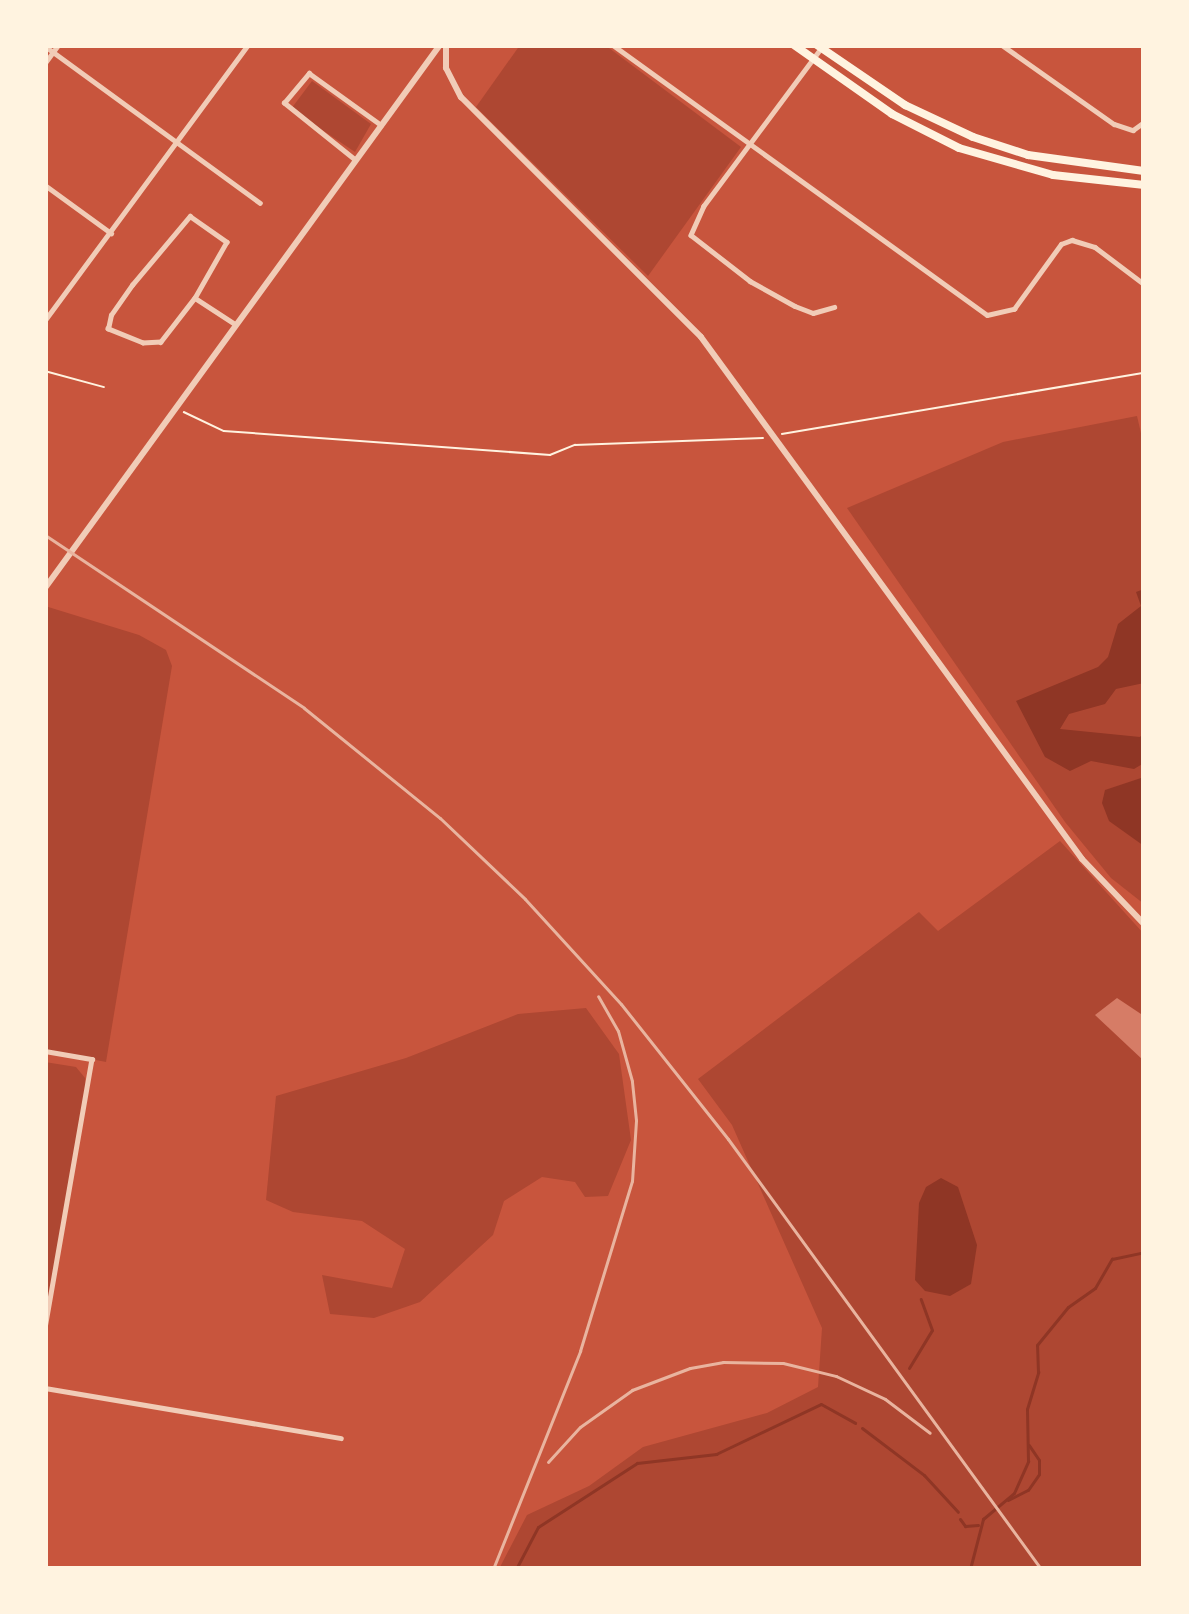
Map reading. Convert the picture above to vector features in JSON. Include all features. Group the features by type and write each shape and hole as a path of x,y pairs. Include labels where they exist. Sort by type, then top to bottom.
{"highway":[{"path":"794,45 892,113 958,148 1014,166 1144,185"},
{"path":"821,46 905,106 973,137 1028,155 1144,171"},
{"path":"1103,181 1104,166"}],"street":[{"path":"231,45 242,53"},
{"path":"45,320 248,45"},
{"path":"423,45 434,53"},
{"path":"45,588 443,45"},
{"path":"443,45 446,68 461,97 701,337 1082,859 1144,925"},
{"path":"613,45 987,315 1014,309 1061,244 1072,239 1095,247 1144,284"},
{"path":"625,54 632,45"},
{"path":"1002,45 1114,124 1133,130 1144,122"},
{"path":"45,46 56,48 260,203"},
{"path":"821,46 691,231 756,284 795,306 813,314 834,307"},
{"path":"45,63 56,48"},
{"path":"356,161 283,108 289,97 309,73 381,125"},
{"path":"45,185 111,233"},
{"path":"184,218 216,232 228,247 195,298 161,342 143,343 108,329 111,315 184,218"},
{"path":"195,298 236,325"},
{"path":"45,1051 92,1059 91,1089 45,1328"},
{"path":"45,1388 341,1438"}],"path":[{"path":"45,371 104,387"},
{"path":"176,407 224,431 550,455 575,446 774,435 1144,373"}],"shaded area":[{"path":"520,45 605,45 741,147 648,276 476,107"},
{"path":"312,81 371,124 355,152 291,109"},
{"path":"1137,416 1144,446 1144,904 1111,878 1065,822 847,508 1003,442"},
{"path":"1144,589 1144,683 1116,689 1105,704 1069,714 1060,729 1140,737 1144,732 1144,763 1134,769 1091,761 1070,771 1045,757 1016,701 1098,667 1108,657 1118,624 1141,606 1136,592"},
{"path":"45,606 139,635 166,650 172,666 106,1062 45,1050"},
{"path":"1144,777 1144,846 1109,821 1102,803 1105,790"},
{"path":"1060,841 1144,934 1144,1569 499,1569 527,1515 589,1486 643,1447 767,1413 818,1387 822,1328 732,1125 698,1079 919,912 938,931"},
{"path":"586,1008 619,1054 631,1140 608,1196 585,1197 575,1182 542,1177 504,1201 493,1235 420,1302 374,1318 330,1314 322,1275 392,1288 405,1249 362,1221 293,1212 266,1200 276,1096 406,1058 518,1014"},
{"path":"45,1062 76,1067 85,1078 86,1094 45,1325"},
{"path":"941,1178 958,1187 977,1245 971,1284 950,1296 925,1291 915,1280 919,1203 926,1187"}],"building":[{"path":"1117,998 1144,1016 1144,1061 1095,1015"}],"waterway":[{"path":"970,1569 983,1519 1014,1493 1028,1461 1027,1409 1038,1372 1037,1345 1068,1307 1095,1288 1112,1259 1144,1252"},
{"path":"909,1368 932,1330 921,1299"},
{"path":"516,1569 538,1527 637,1463 716,1454 821,1404 855,1423"},
{"path":"862,1428 924,1475 958,1512"},
{"path":"1008,1500 1028,1490 1039,1474 1039,1460 1029,1445"},
{"path":"960,1519 965,1526 978,1525"}],"railway":[{"path":"45,535 304,708 440,818 525,899 621,1004 728,1139 1041,1569"},
{"path":"493,1569 580,1351 632,1181 636,1120 632,1081 618,1031 598,996"},
{"path":"548,1462 580,1427 632,1390 690,1368 723,1362 783,1363 836,1376 885,1399 930,1433"}]}
